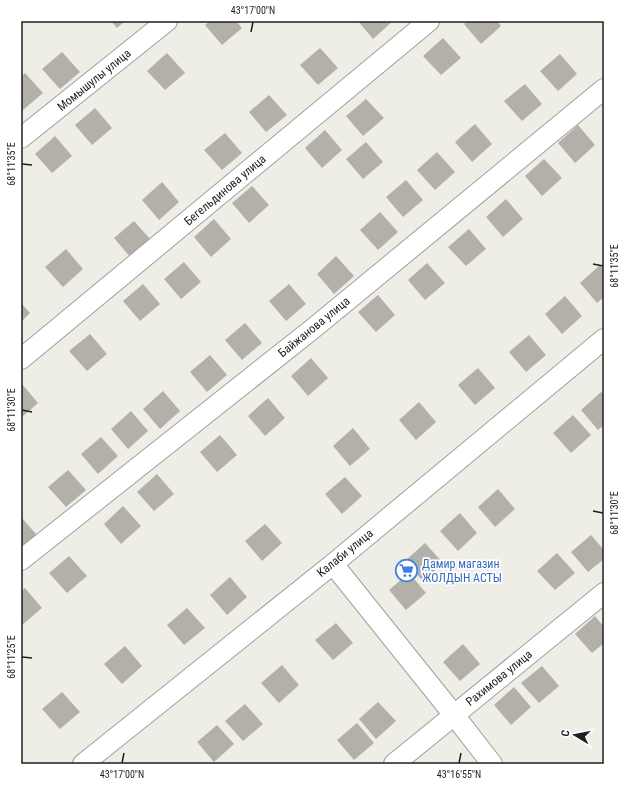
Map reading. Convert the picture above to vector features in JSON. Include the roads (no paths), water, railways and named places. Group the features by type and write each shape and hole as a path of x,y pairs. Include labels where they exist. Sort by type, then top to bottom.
{"street":[{"name":"Момышулы улица","path":"21,138 167,21"},
{"name":"Бегельдинова улица","path":"21,359 430,21"},
{"name":"Байжанова улица","path":"21,560 315,328 604,89"},
{"name":"Калаби улица","path":"83,764 333,564 604,339"},
{"path":"333,564 492,764"},
{"name":"Рахимова улица","path":"394,764 604,592"}],"place":[{"name":"Дамир магазин ЖОЛДЫН АСТЫ","path":"407,571"}]}
